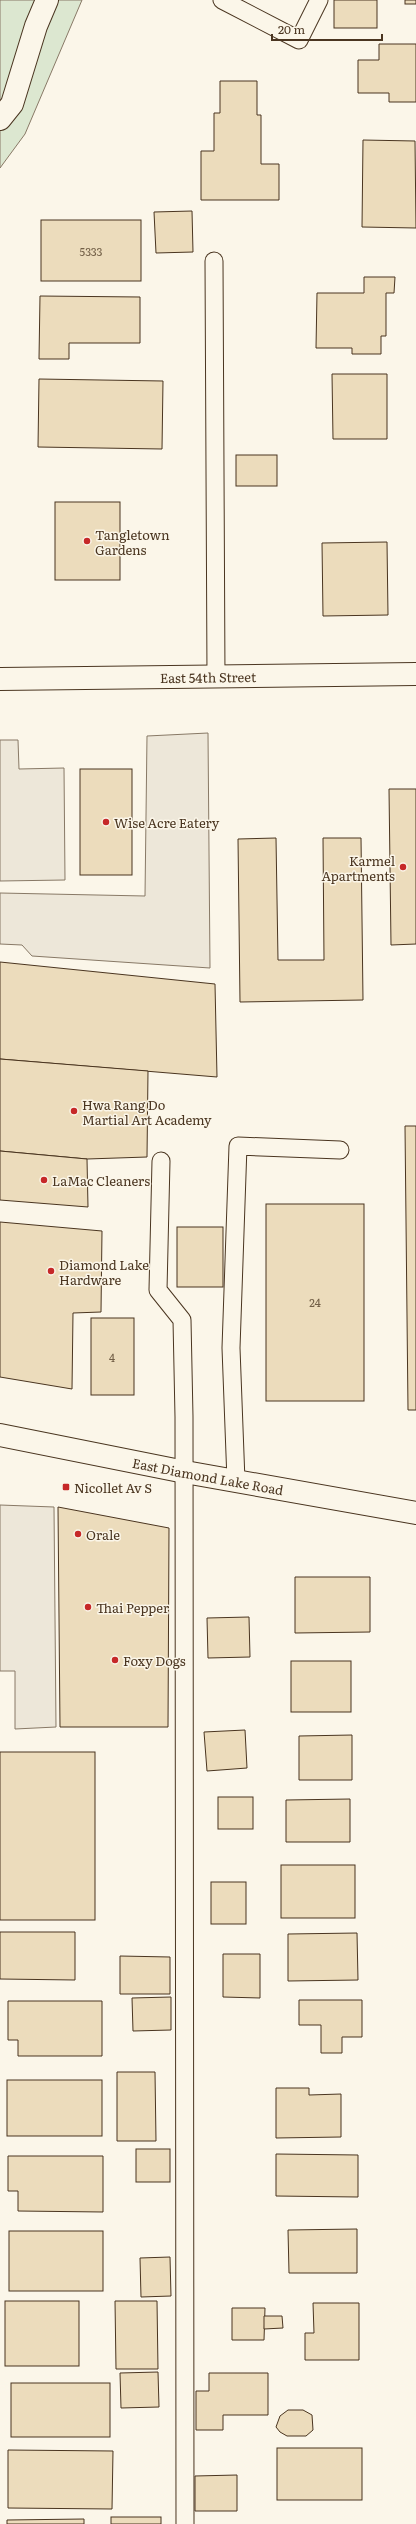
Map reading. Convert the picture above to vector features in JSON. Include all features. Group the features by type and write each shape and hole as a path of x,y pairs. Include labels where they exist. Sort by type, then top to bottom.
{"street":[{"path":"0,119 12,104 36,26 47,0"},
{"name":"East 54th Street","path":"0,679 416,674"},
{"name":"East Diamond Lake Road","path":"0,1435 185,1472 416,1513"}],"lane":[{"path":"222,0 299,40 319,0"},
{"path":"214,261 216,677"},
{"path":"236,1481 231,1348 238,1146 340,1150"},
{"path":"161,1161 158,1290 182,1320 185,1472 185,2524"}],"green space":[{"path":"0,0 82,0 25,134 0,168"}],"shaded area":[{"path":"208,733 210,968 32,956 22,945 0,944 0,893 145,896 147,736"},
{"path":"0,740 18,740 19,769 64,768 65,880 0,881"},
{"path":"0,1505 54,1507 56,1727 15,1729 15,1671 0,1671"}],"building":[{"path":"334,0 377,0 377,28 334,28"},
{"path":"405,0 416,0 416,4 405,4"},
{"path":"379,44 416,44 416,102 389,102 389,93 358,93 358,60 379,60"},
{"path":"220,81 257,81 257,115 261,115 261,164 279,164 279,200 201,200 201,151 214,151 214,113 220,113"},
{"path":"363,140 415,141 416,228 362,227"},
{"path":"192,211 193,252 156,253 154,212"},
{"path":"41,220 141,220 141,281 41,281"},
{"path":"364,277 395,277 394,293 386,293 386,336 381,336 381,354 352,354 352,348 316,348 317,293 364,293"},
{"path":"40,296 140,297 140,343 69,343 69,359 39,359"},
{"path":"332,374 387,374 387,439 333,439"},
{"path":"39,379 163,381 162,449 38,447"},
{"path":"236,455 277,455 277,486 236,486"},
{"name":"Tangletown Gardens","path":"55,502 120,502 120,580 55,580"},
{"path":"387,542 388,615 323,616 322,543"},
{"name":"Wise Acre Eatery","path":"80,769 132,769 132,875 80,875"},
{"name":"Karmel Apartments","path":"389,789 416,789 416,944 391,945"},
{"path":"276,838 278,960 324,960 323,838 361,838 363,1000 240,1002 238,839"},
{"path":"0,962 215,984 217,1077 0,1059"},
{"name":"Hwa Rang Do Martial Art Academy","path":"0,1059 148,1071 147,1157 87,1159 0,1151"},
{"path":"405,1126 416,1126 416,1410 408,1410"},
{"name":"LaMac Cleaners","path":"0,1151 87,1159 88,1207 0,1200"},
{"path":"266,1204 364,1204 364,1401 266,1401"},
{"name":"Diamond Lake Hardware","path":"0,1222 102,1231 101,1312 73,1313 72,1389 0,1377"},
{"path":"177,1227 223,1227 223,1287 177,1287"},
{"path":"91,1318 134,1318 134,1395 91,1395"},
{"path":"58,1507 169,1528 168,1727 60,1727"},
{"path":"295,1577 370,1577 370,1632 295,1633"},
{"path":"249,1617 250,1657 208,1658 207,1618"},
{"path":"291,1661 351,1661 351,1712 291,1712"},
{"path":"245,1730 247,1768 207,1771 204,1732"},
{"path":"352,1735 352,1780 299,1780 299,1736"},
{"path":"0,1752 95,1752 95,1920 0,1920"},
{"path":"218,1797 253,1797 253,1829 218,1829"},
{"path":"350,1799 350,1842 286,1842 286,1800"},
{"path":"281,1865 355,1865 355,1918 281,1918"},
{"path":"211,1882 246,1882 246,1924 211,1924"},
{"path":"0,1932 75,1932 75,1980 0,1979"},
{"path":"357,1933 358,1980 288,1981 288,1934"},
{"path":"223,1954 260,1954 260,1998 223,1997"},
{"path":"120,1956 170,1957 170,1994 120,1994"},
{"path":"171,1997 171,2030 133,2031 132,1998"},
{"path":"299,2000 362,2000 362,2037 342,2037 342,2053 321,2053 321,2025 299,2025"},
{"path":"8,2001 102,2001 102,2056 18,2056 18,2040 8,2040"},
{"path":"117,2072 155,2072 156,2141 117,2141"},
{"path":"7,2080 102,2080 102,2136 7,2136"},
{"path":"276,2088 309,2088 309,2095 341,2094 341,2137 276,2138"},
{"path":"136,2149 170,2149 170,2182 136,2182"},
{"path":"276,2154 358,2155 358,2197 276,2196"},
{"path":"8,2156 103,2156 103,2212 18,2211 18,2191 8,2191"},
{"path":"357,2229 357,2273 289,2273 288,2230"},
{"path":"9,2231 103,2231 103,2291 9,2291"},
{"path":"170,2257 171,2296 141,2297 140,2258"},
{"path":"5,2301 79,2301 79,2366 5,2366"},
{"path":"115,2301 157,2301 158,2369 116,2369"},
{"path":"313,2303 359,2303 359,2360 305,2360 305,2333 314,2333"},
{"path":"232,2308 265,2308 264,2340 232,2340"},
{"path":"264,2316 282,2316 283,2328 264,2329"},
{"path":"158,2372 159,2407 121,2408 120,2373"},
{"path":"209,2373 268,2373 268,2415 223,2415 223,2430 196,2430 196,2391 209,2391"},
{"path":"11,2383 110,2383 110,2437 11,2437"},
{"path":"288,2410 303,2410 312,2415 313,2430 306,2436 287,2436 280,2432 276,2427 280,2416"},
{"path":"277,2448 362,2448 362,2500 277,2500"},
{"path":"8,2450 113,2451 112,2509 8,2508"},
{"path":"237,2475 237,2511 195,2511 195,2476"},
{"path":"111,2517 161,2517 161,2524 111,2524"},
{"path":"84,2519 84,2524 7,2524 7,2520"}],"place":[{"name":"Tangletown Gardens","path":"87,541"},
{"name":"Wise Acre Eatery","path":"106,822"},
{"name":"Karmel Apartments","path":"403,867"},
{"name":"Hwa Rang Do Martial Art Academy","path":"74,1111"},
{"name":"LaMac Cleaners","path":"44,1180"},
{"name":"Diamond Lake Hardware","path":"51,1271"},
{"name":"Nicollet Av S","path":"66,1487"},
{"name":"Orale","path":"78,1534"},
{"name":"Thai Pepper","path":"88,1607"},
{"name":"Foxy Dogs","path":"115,1660"}]}
